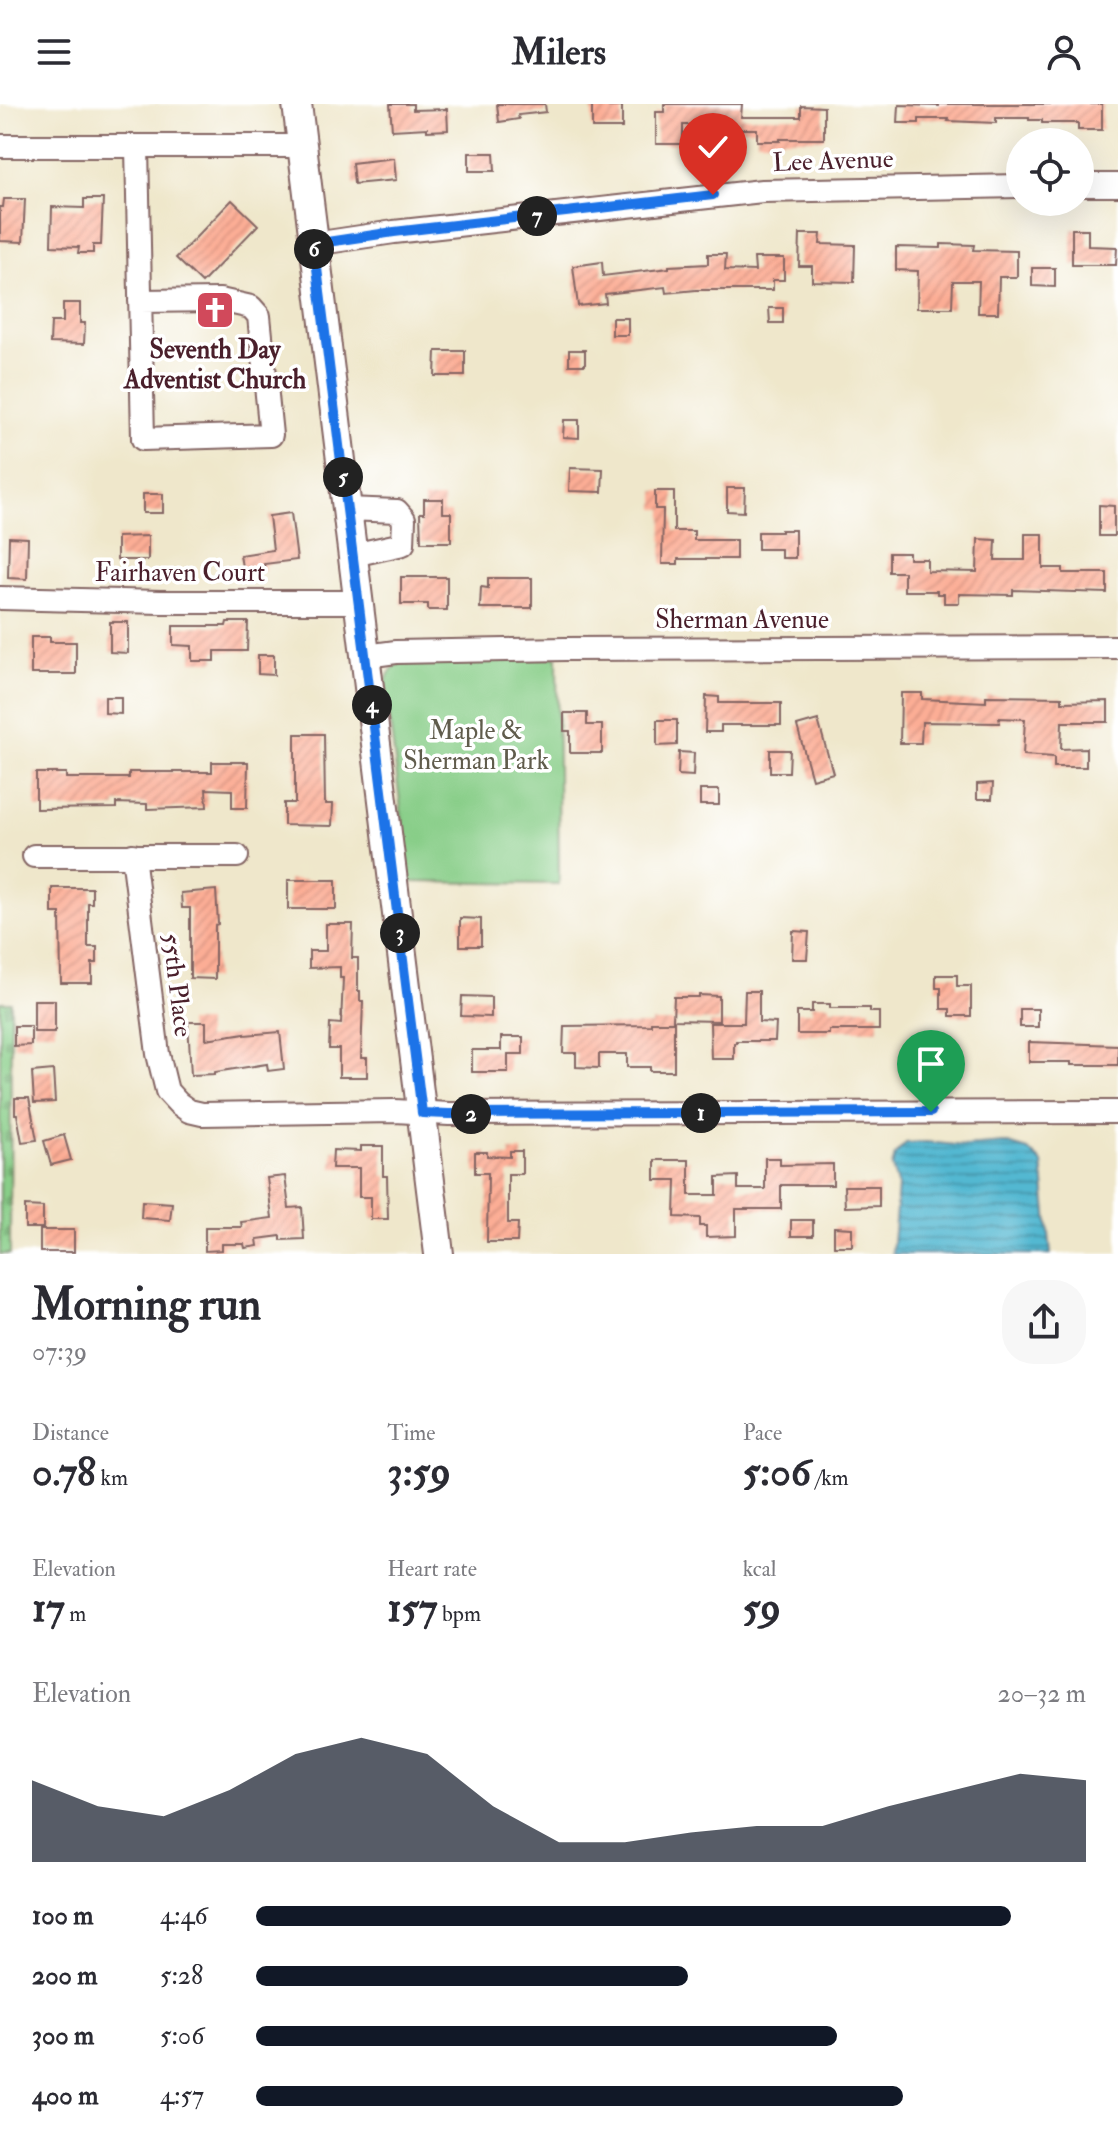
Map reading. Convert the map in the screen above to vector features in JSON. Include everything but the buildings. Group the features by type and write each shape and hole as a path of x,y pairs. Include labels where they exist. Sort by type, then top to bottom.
{"main road":[{"path":"297,104 439,1254"}],"street":[{"path":"0,146 302,146"},
{"path":"137,147 140,301 143,439 271,435 259,316 251,307 220,300 140,301"},
{"path":"1094,185 1118,185"},
{"name":"Lee Avenue","path":"314,244 394,232 750,192 1006,186"},
{"path":"347,509 397,511 404,519 403,544 353,555"},
{"name":"Fairhaven Court","path":"0,598 359,602"},
{"name":"Sherman Avenue","path":"366,656 396,652 581,649 1118,647"},
{"name":"55th Place","path":"133,855 158,1054 167,1091 178,1103 189,1111 202,1114 422,1113"},
{"path":"34,856 237,856"},
{"path":"422,1113 1118,1112"}],"green space":[{"name":"Maple & Sherman Park","path":"557,657 559,884 410,882 386,690 390,672 406,661"},
{"path":"0,1002 11,1002 10,1254 0,1254"}],"water":[{"path":"906,1143 965,1146 1005,1143 1028,1150 1042,1163 1051,1254 892,1254 898,1187 892,1167 895,1155"}],"place":[{"name":"Seventh Day Adventist Church","path":"215,310"}],"route":[{"path":"713,195 314,244 422,1113 931,1112"}]}
